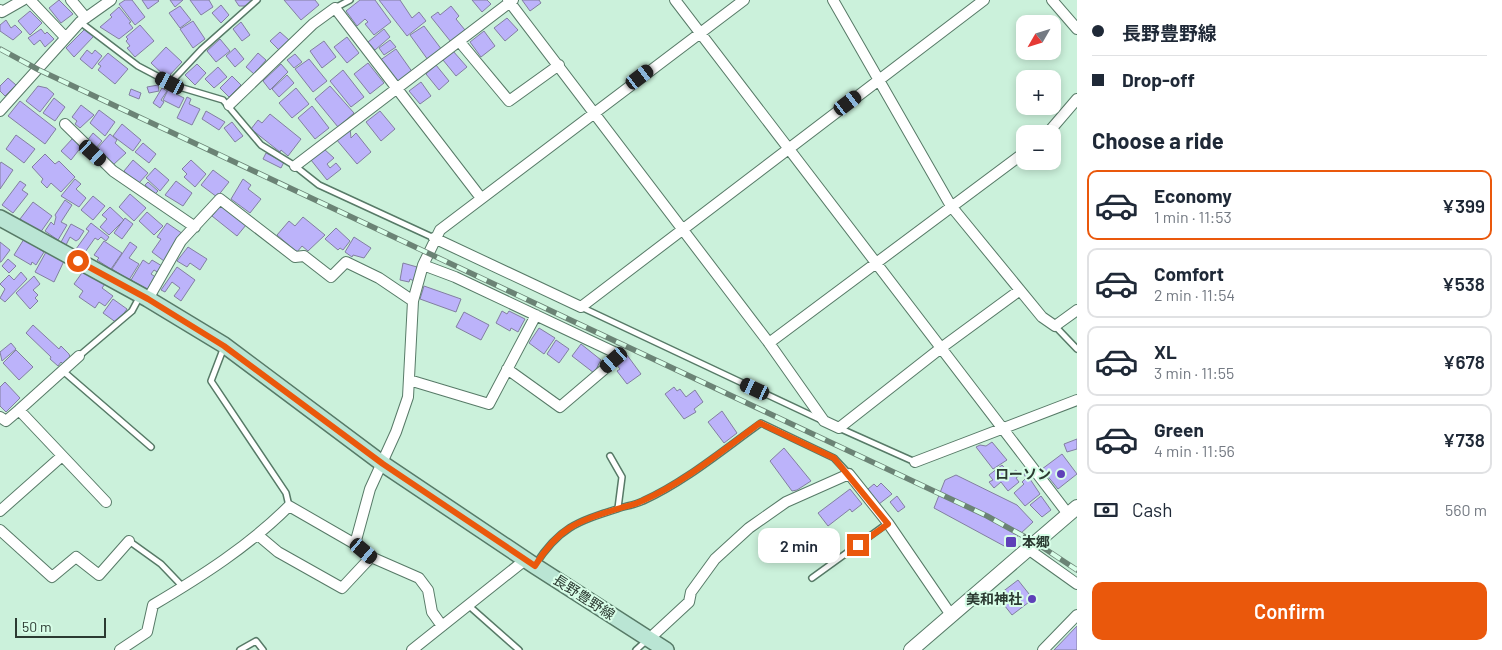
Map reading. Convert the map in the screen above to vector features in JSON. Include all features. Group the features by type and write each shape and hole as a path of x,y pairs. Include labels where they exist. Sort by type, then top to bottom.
{"main road":[{"name":"長野豊野線","path":"0,218 144,297 224,346 383,464 530,563 666,650"}],"street":[{"path":"0,10 2,12 23,0"},
{"path":"30,0 65,37"},
{"path":"71,0 83,20"},
{"path":"0,110 44,64 65,37 83,20 111,0"},
{"path":"675,0 1002,430 1072,510 911,650"},
{"path":"356,544 370,489 383,464 408,397 413,301 423,265 434,238 440,230 481,198 744,0"},
{"path":"833,0 951,206 1042,318 1055,326 1077,310"},
{"path":"434,238 581,307 984,0"},
{"path":"1052,0 1077,29"},
{"path":"295,166 510,1 769,343 824,421 839,428 941,348 1020,290"},
{"path":"230,106 313,24 336,8 481,198"},
{"path":"459,41 509,101 559,65"},
{"path":"1055,125 1077,99"},
{"path":"64,124 113,171 195,227"},
{"path":"769,343 1016,159"},
{"path":"144,297 181,241 220,199 295,257 304,256 330,277 346,262 378,278 413,301"},
{"path":"423,265 454,277 616,353 614,360 560,407 508,369"},
{"path":"409,380 489,404 536,315"},
{"path":"0,417 6,421 79,356"},
{"path":"915,462 1077,400"},
{"path":"19,410 106,502"},
{"path":"0,510 62,456"},
{"path":"649,639 689,602 691,592 715,559 749,528 786,502 849,474 888,524 951,615"},
{"path":"120,650 147,632 153,605 183,588 259,536 289,506 356,544 371,557 419,578 428,590 432,612 442,626"},
{"path":"0,530 52,577 76,557 99,575 129,542"},
{"path":"259,536 278,552 342,588 371,557"},
{"path":"1028,549 1077,584"},
{"path":"416,649 468,606 530,563"},
{"path":"1043,650 1077,615"}],"lane":[{"path":"170,83 202,49 257,0"},
{"path":"336,8 350,0"},
{"path":"83,20 138,66 170,83 223,100 261,145 295,166 319,185 434,238"},
{"path":"79,356 132,312 144,297"},
{"path":"581,307 824,421"},
{"path":"1055,326 1077,349"},
{"path":"224,346 211,381 286,494 289,506"},
{"path":"63,371 151,446"},
{"path":"530,563 562,531 618,508 642,502 679,481 760,423 834,458 849,474"},
{"path":"839,428 915,462"},
{"path":"610,456 622,477 618,508"},
{"path":"812,578 888,524"},
{"path":"129,542 161,564 183,588"},
{"path":"468,606 519,650"},
{"path":"636,650 649,639"},
{"path":"240,650 256,641 263,650"}],"building":[{"path":"59,0 73,14 61,23 49,8"},
{"path":"125,0 132,0 145,17 135,25 119,4"},
{"path":"142,0 158,0 159,1 148,9"},
{"path":"170,0 183,0 175,7"},
{"path":"190,0 209,0 213,7 201,15"},
{"path":"235,0 255,0 245,6 239,6"},
{"path":"284,0 315,0 319,5 301,20"},
{"path":"360,0 375,0 391,22 374,35 365,24 368,22 365,19 357,26 346,11"},
{"path":"379,0 400,0 412,18 419,12 426,21 407,36"},
{"path":"472,0 487,0 491,4 482,12"},
{"path":"522,0 539,0 541,3 530,11"},
{"path":"221,5 229,15 221,23 212,13"},
{"path":"180,6 191,20 180,28 169,13"},
{"path":"451,6 459,16 456,19 465,30 451,42 431,17 438,12 440,15"},
{"path":"119,7 131,22 129,23 133,28 119,39 100,27 112,17 110,15"},
{"path":"30,11 42,23 30,35 18,21"},
{"path":"507,18 518,30 505,41 494,28"},
{"path":"6,20 11,28 15,25 22,32 13,40 0,31 0,25"},
{"path":"193,21 205,39 193,48 180,29"},
{"path":"241,22 250,35 242,41 233,29"},
{"path":"140,25 154,41 135,57 127,48 130,46 126,41 128,39 126,37"},
{"path":"424,26 442,50 428,60 410,35"},
{"path":"86,28 94,36 74,57 66,48"},
{"path":"41,29 45,34 47,32 54,39 45,47 40,40 34,45 28,38"},
{"path":"384,29 390,37 375,50 368,42"},
{"path":"484,31 495,46 481,57 470,42"},
{"path":"280,32 289,40 279,50 270,41"},
{"path":"347,37 359,53 347,63 334,47"},
{"path":"220,39 230,51 216,62 207,51"},
{"path":"390,40 396,47 384,55 379,48"},
{"path":"324,41 336,57 322,68 310,51"},
{"path":"166,47 182,62 167,78 151,63"},
{"path":"235,48 244,59 235,67 226,56"},
{"path":"396,49 413,73 397,85 379,61"},
{"path":"87,50 92,54 95,50 102,56 92,69 80,59"},
{"path":"453,51 467,67 456,76 443,60"},
{"path":"108,53 128,69 115,84 98,70 101,66 98,64"},
{"path":"258,53 266,60 254,74 246,67"},
{"path":"295,54 302,62 294,68 287,60"},
{"path":"309,59 327,81 313,92 295,69"},
{"path":"368,63 384,83 370,94 354,74"},
{"path":"197,64 206,73 195,85 185,75"},
{"path":"281,64 288,72 270,90 263,81"},
{"path":"436,65 449,81 439,90 426,74"},
{"path":"218,67 227,77 214,88 205,79"},
{"path":"343,70 364,97 351,107 330,81"},
{"path":"287,75 294,83 279,97 272,89"},
{"path":"232,76 241,85 229,97 220,88"},
{"path":"8,78 16,85 5,96 0,91 0,86"},
{"path":"421,82 431,96 420,104 409,91"},
{"path":"158,85 159,91 149,93 147,87"},
{"path":"38,86 47,88 54,94 40,112 26,101"},
{"path":"330,86 354,113 338,127 315,99"},
{"path":"162,88 167,91 161,100 164,102 160,108 153,103"},
{"path":"296,88 309,104 292,118 279,103"},
{"path":"131,89 141,93 139,99 129,95"},
{"path":"168,90 184,98 179,108 163,100"},
{"path":"187,97 191,99 189,104 200,109 192,125 177,118"},
{"path":"54,98 65,107 55,121 43,113"},
{"path":"20,101 56,129 45,144 8,116"},
{"path":"81,105 94,115 80,128 75,124 77,121 72,117"},
{"path":"312,106 329,128 315,139 298,118"},
{"path":"99,110 115,122 105,136 90,123"},
{"path":"206,111 225,122 219,130 202,119"},
{"path":"380,111 395,129 381,141 366,122"},
{"path":"270,114 301,139 288,156 251,129 258,120 262,123"},
{"path":"232,122 243,136 235,142 224,128"},
{"path":"122,124 141,140 133,151 113,136"},
{"path":"350,128 351,138 356,133 371,152 357,164 336,139"},
{"path":"93,133 102,141 96,148 87,141"},
{"path":"110,134 117,140 115,143 126,153 113,165 96,150"},
{"path":"16,135 35,149 24,163 6,149"},
{"path":"73,138 82,146 71,160 61,151"},
{"path":"143,143 156,154 149,163 135,152"},
{"path":"324,149 334,158 327,164 330,168 336,163 341,169 327,180 311,160"},
{"path":"266,153 284,162 281,168 263,159"},
{"path":"45,154 55,164 59,161 75,177 61,192 51,183 47,188 41,182 43,179 32,167"},
{"path":"133,160 148,173 138,184 124,171"},
{"path":"191,160 206,174 195,187 184,177 187,174 182,169"},
{"path":"1,162 13,170 0,189 0,164"},
{"path":"155,168 169,180 160,191 146,178"},
{"path":"213,170 229,182 217,197 201,185"},
{"path":"75,179 81,184 76,189 86,198 79,207 61,196"},
{"path":"243,179 251,185 248,189 261,199 250,213 231,199"},
{"path":"20,181 26,185 22,190 28,194 13,213 2,205"},
{"path":"176,181 192,193 183,206 165,195"},
{"path":"148,182 158,191 155,194 145,185"},
{"path":"130,194 146,208 134,221 119,207"},
{"path":"93,196 105,206 93,220 81,210"},
{"path":"65,200 72,205 61,222 67,225 58,240 45,231 51,222 54,225 55,215"},
{"path":"33,202 52,216 40,233 20,219"},
{"path":"221,205 246,225 237,236 212,216"},
{"path":"110,207 124,220 109,235 100,227 107,219 102,215"},
{"path":"147,212 163,226 154,235 139,221"},
{"path":"303,217 325,235 308,251 302,246 297,252 277,235 289,221 295,226"},
{"path":"125,218 133,224 122,239 114,233"},
{"path":"91,223 109,237 106,241 101,237 98,240 95,238 83,255 76,249 89,231 86,229"},
{"path":"167,223 183,234 164,261 152,252 161,239 157,237"},
{"path":"71,224 84,231 76,241 70,237 66,245 61,242"},
{"path":"336,228 350,241 343,250 340,248 338,250 325,239"},
{"path":"354,237 371,248 364,258 353,255 352,257 345,252"},
{"path":"24,239 44,252 36,265 32,262 31,265 14,255"},
{"path":"104,241 122,253 111,269 97,260 99,258 94,255"},
{"path":"0,242 10,250 1,262 0,262"},
{"path":"130,242 137,247 129,258 139,264 129,280 112,269"},
{"path":"188,247 207,259 200,270 190,263 187,267 177,261"},
{"path":"46,252 64,261 54,282 35,272"},
{"path":"8,259 16,266 9,273 2,266"},
{"path":"143,260 149,264 152,260 162,266 159,273 154,270 151,274 157,278 150,291 131,280"},
{"path":"403,263 417,267 414,281 410,279 409,282 400,280"},
{"path":"177,267 195,280 181,301 174,296 180,288 172,282 165,292 161,290"},
{"path":"84,270 105,284 102,288 113,296 105,306 99,302 95,308 79,297 83,291 74,284"},
{"path":"21,272 27,279 5,302 0,298 5,289 0,284 9,275 14,280"},
{"path":"34,276 40,284 33,290 38,295 35,298 38,301 30,309 16,293"},
{"path":"424,286 461,299 456,312 420,299"},
{"path":"113,299 127,309 117,323 103,313"},
{"path":"502,311 507,314 509,311 525,319 518,332 511,328 510,331 496,323"},
{"path":"464,312 489,325 481,340 456,327"},
{"path":"33,325 59,349 61,346 69,354 70,357 63,364 61,362 58,366 26,333"},
{"path":"539,328 555,338 544,354 529,343"},
{"path":"556,340 569,349 559,363 547,354"},
{"path":"11,343 16,349 2,361 0,352"},
{"path":"581,344 601,360 594,373 572,356"},
{"path":"16,350 33,367 19,380 3,363"},
{"path":"627,355 641,374 627,384 617,371 620,369 616,364"},
{"path":"5,382 20,398 6,412 0,406 0,387"},
{"path":"674,387 677,391 680,389 686,397 695,390 703,402 694,409 696,412 684,419 665,394"},
{"path":"722,411 737,433 724,443 708,422"},
{"path":"1077,439 1077,449 1067,452 1064,444"},
{"path":"992,442 1007,460 993,469 976,447 980,445 986,446"},
{"path":"784,448 811,481 797,490 792,491 770,461"},
{"path":"1062,454 1077,474 1058,489 1042,469"},
{"path":"1002,465 1010,474 1016,470 1020,475 1016,478 1019,482 1008,491 1001,482 994,488 989,482 993,480 989,475"},
{"path":"1026,473 1040,494 1025,506 1014,493 1024,484 1022,482 1026,478 1024,474"},
{"path":"956,475 1017,505 1033,522 1006,547 934,508 945,480"},
{"path":"881,483 892,494 879,504 868,489 874,484 877,487"},
{"path":"850,489 862,504 852,512 850,509 828,526 818,513"},
{"path":"897,496 905,507 898,512 890,502"},
{"path":"1041,496 1051,510 1042,517 1030,505"},
{"path":"1018,580 1033,599 1012,615 997,596"},
{"path":"1077,626 1077,650 1054,650"}],"railway":[{"path":"0,49 39,70 987,516 1036,543 1077,570"}],"place":[{"name":"ローソン","path":"1061,474"},
{"name":"本郷","path":"1011,542"},
{"name":"美和神社","path":"1032,599"}],"route":[{"path":"78,261 148,299 224,346 383,464 535,566 547,547 562,531 618,508 642,502 679,481 760,423 834,458 849,474 888,524 858,545"}]}
